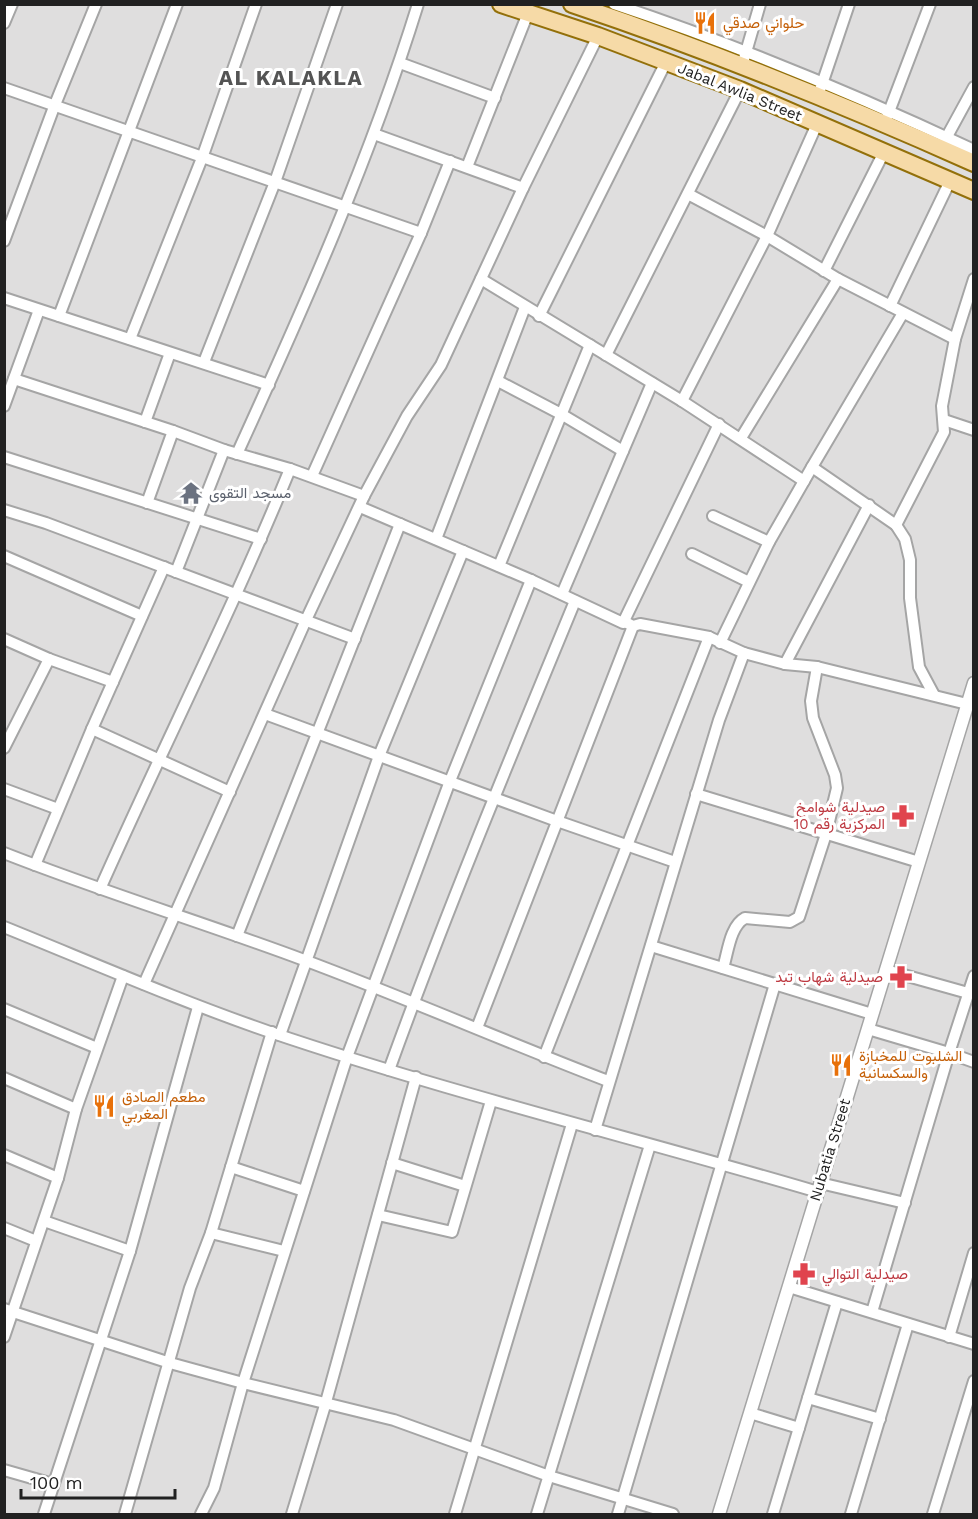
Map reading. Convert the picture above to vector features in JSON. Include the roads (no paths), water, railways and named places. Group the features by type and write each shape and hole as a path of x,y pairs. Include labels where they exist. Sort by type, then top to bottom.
{"main road":[{"name":"Jabal Awlia Street","path":"501,4 598,36 740,90 974,191"},
{"name":"Jabal Awlia Street","path":"572,4 625,11 887,117 943,142 974,163"}],"street":[{"path":"4,23 12,4"},
{"path":"4,241 54,107 96,4"},
{"path":"59,316 177,4"},
{"path":"130,339 202,158 256,4"},
{"path":"204,363 275,182 337,4"},
{"path":"237,454 346,206 400,63 418,4"},
{"path":"614,4 625,11"},
{"path":"744,59 760,4"},
{"path":"821,89 849,4"},
{"path":"887,117 930,4"},
{"path":"467,167 528,13"},
{"path":"144,984 306,620 362,502 407,416 441,365 523,188 598,36"},
{"path":"539,316 666,62"},
{"path":"400,63 495,98"},
{"path":"974,87 943,142 974,150"},
{"path":"4,88 420,233"},
{"path":"606,355 740,90"},
{"path":"682,400 766,236 817,124"},
{"path":"374,134 523,188"},
{"path":"824,271 884,152"},
{"path":"312,476 450,160"},
{"path":"890,306 950,181"},
{"path":"688,194 766,236 838,279 955,339"},
{"path":"481,279 682,400 804,481"},
{"path":"741,438 838,279"},
{"path":"896,525 942,438 945,427 942,406 955,339 974,279"},
{"path":"4,298 269,385"},
{"path":"436,540 525,307"},
{"path":"4,406 39,310"},
{"path":"720,643 769,542 903,313"},
{"path":"499,566 590,345"},
{"path":"145,422 170,353"},
{"path":"14,379 224,450 312,476 400,524 531,580 621,623 640,624 709,637 744,652 785,664 817,667 934,695 968,711"},
{"path":"498,381 561,414 623,451"},
{"path":"562,594 652,383"},
{"path":"944,420 974,430"},
{"path":"477,1028 557,821 629,624 719,424"},
{"path":"147,503 173,431"},
{"path":"176,572 224,450"},
{"path":"4,457 261,539"},
{"path":"812,466 896,525 905,539 910,560 910,598 919,667 934,695"},
{"path":"100,889 261,539 290,469"},
{"path":"785,664 869,505"},
{"path":"4,510 165,567 355,639"},
{"path":"713,516 769,542"},
{"path":"237,936 400,524"},
{"path":"125,1515 190,1288 211,1233 276,1034 379,756 463,551"},
{"path":"692,554 749,582"},
{"path":"4,556 142,616"},
{"path":"35,865 92,729 165,567"},
{"path":"201,1515 214,1488 243,1383 347,1057 450,781 531,580"},
{"path":"389,1070 494,798 575,601"},
{"path":"544,1057 709,637"},
{"path":"4,639 49,659 113,682"},
{"path":"595,1130 719,720 744,652"},
{"path":"4,748 9,725 49,659"},
{"path":"723,968 734,930 742,919 790,922 799,917 826,834 837,788 835,775 813,718 811,701 817,667"},
{"name":"Nubatia Street","path":"719,1515 867,1029 968,711 974,683"},
{"path":"265,714 675,862"},
{"path":"92,729 230,792"},
{"path":"4,789 58,809"},
{"path":"696,794 919,862"},
{"path":"4,853 305,960 608,1081"},
{"path":"4,927 198,1007 389,1070 572,1124 722,1164 819,1187 905,1203"},
{"path":"651,946 872,1014"},
{"path":"886,970 969,999"},
{"path":"4,1337 8,1311 44,1221 76,1109 123,976"},
{"path":"872,1312 949,1053 969,999 974,976"},
{"path":"618,1515 775,984"},
{"path":"44,1515 130,1251 198,1007"},
{"path":"4,1008 97,1048"},
{"path":"867,1029 974,1062"},
{"path":"292,1515 326,1402 416,1077"},
{"path":"4,1078 76,1109"},
{"path":"378,1215 452,1232 491,1101"},
{"path":"455,1515 572,1124"},
{"path":"537,1515 650,1145"},
{"path":"4,1155 58,1178"},
{"path":"392,1163 465,1186"},
{"path":"231,1167 304,1191"},
{"path":"44,1221 130,1251"},
{"path":"4,1228 36,1241"},
{"path":"211,1233 284,1251"},
{"path":"949,1337 974,1253"},
{"path":"789,1287 974,1344"},
{"path":"773,1515 837,1302"},
{"path":"8,1311 170,1363 394,1420 549,1476 673,1515"},
{"path":"852,1515 908,1324"},
{"path":"933,1515 974,1381"},
{"path":"808,1398 880,1419"},
{"path":"750,1413 799,1428"},
{"path":"4,1470 53,1484"}],"place":[{"name":"حلواني صدقي","path":"705,23"},
{"name":"مسجد التقوى","path":"191,493"},
{"name":"صيدلية شوامخ المركزية رقم 10","path":"903,816"},
{"name":"صيدلية شهاب تبد","path":"901,977"},
{"name":"الشلبوت للمخبازة والسكسانية","path":"841,1065"},
{"name":"مطعم الصادق المغربي","path":"104,1106"},
{"name":"صيدلية التوالي","path":"804,1274"}],"district":[{"name":"AL KALAKLA","path":"291,77"}]}
